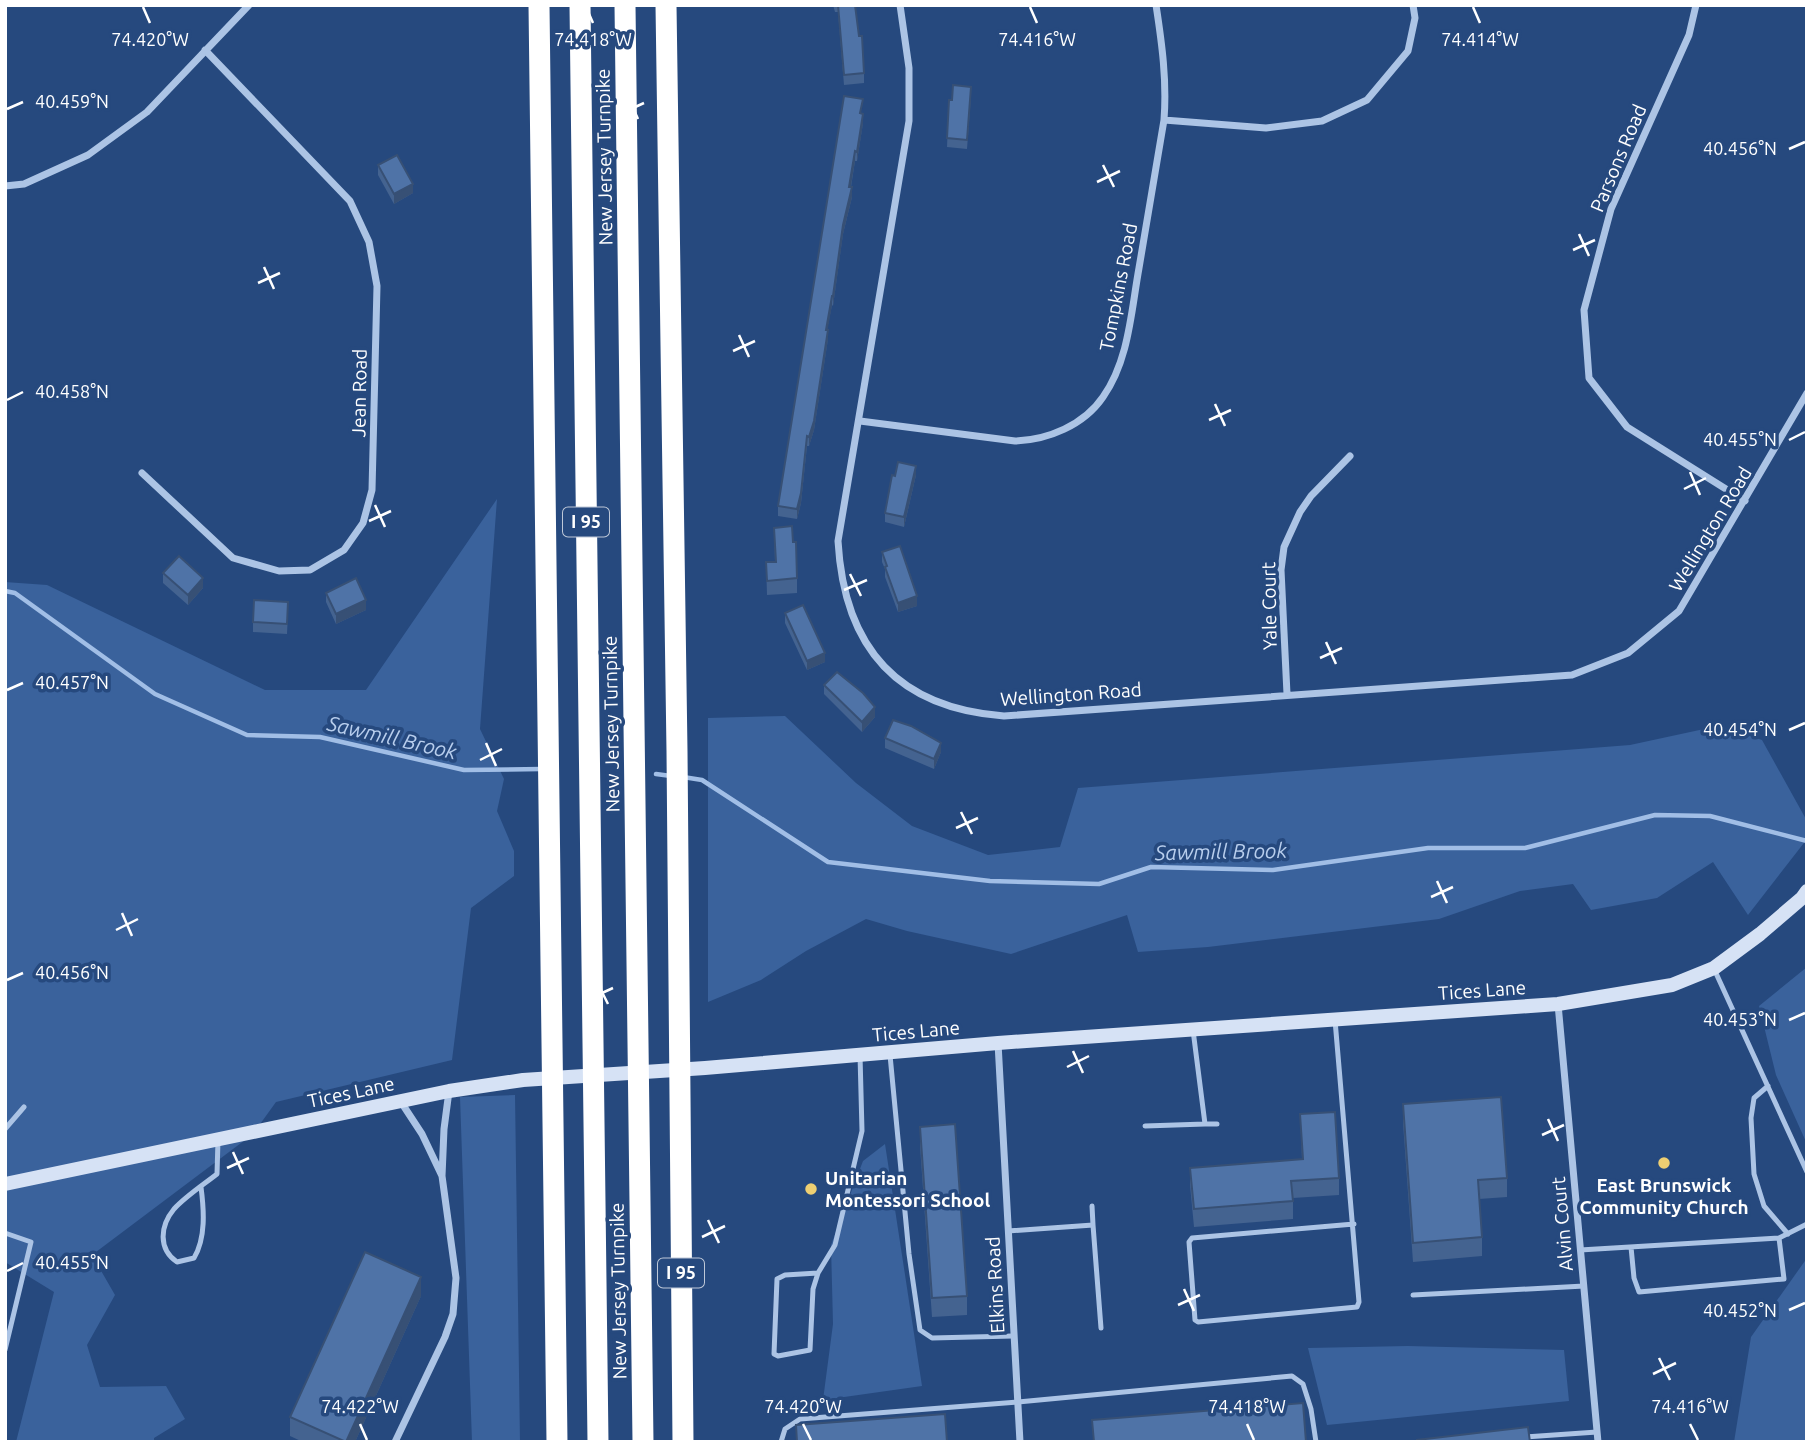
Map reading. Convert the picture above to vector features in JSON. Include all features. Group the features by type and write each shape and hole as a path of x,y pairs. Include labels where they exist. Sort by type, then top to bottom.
{"highway":[{"name":"I 95","path":"539,5 556,1442"},
{"name":"New Jersey Turnpike","path":"580,5 598,1442"},
{"name":"New Jersey Turnpike","path":"625,5 643,1442"},
{"name":"I 95","path":"666,5 677,751 683,1442"}],"street":[{"path":"5,186 24,184 89,155 146,112 249,5"},
{"name":"Wellington Road","path":"900,5 909,68 909,121 838,541 840,575 850,609 864,639 883,665 907,688 953,709 1004,716 1572,675 1628,653 1679,611 1807,393"},
{"name":"Tompkins Road","path":"860,421 1033,441 1058,433 1091,411 1103,397 1124,351 1164,120 1164,51 1156,5"},
{"path":"1164,120 1266,128 1322,121 1367,100 1408,51 1415,18 1413,5"},
{"name":"Parsons Road","path":"1696,5 1689,35 1611,209 1584,310 1590,378 1627,427 1745,501"},
{"name":"Jean Road","path":"142,473 233,558 279,571 310,570 344,550 363,523 372,490 377,286 369,242 350,201 205,50"},
{"name":"Yale Court","path":"1287,694 1281,570 1284,547 1306,504 1350,456"},
{"name":"Tices Lane","path":"5,1184 449,1091 523,1080 998,1043 1559,1004 1672,985 1714,968 1760,934 1807,891"},
{"name":"Alvin Court","path":"1559,1004 1598,1442"},
{"name":"Elkins Road","path":"998,1043 1020,1442"},
{"path":"395,1442 445,1337 453,1314 456,1278 442,1176 449,1091"},
{"path":"401,1101 422,1134 442,1176"}],"lane":[{"path":"1714,968 1807,1172"},
{"path":"1335,1020 1354,1224 1359,1302 1357,1307 1198,1322 1195,1320 1189,1242 1192,1238 1354,1224"},
{"path":"1193,1030 1205,1124"},
{"path":"890,1052 908,1240 920,1330 932,1338 1013,1336"},
{"path":"818,1273 785,1275 777,1279 774,1354 778,1356 810,1350 813,1289 818,1273 835,1245 862,1131 860,1055"},
{"path":"1768,1086 1754,1098 1751,1118 1754,1174 1765,1206 1788,1234"},
{"path":"5,1129 24,1107"},
{"path":"1145,1126 1217,1124"},
{"path":"201,1187 204,1209 199,1250 194,1258 177,1262 167,1256 163,1245 168,1222 173,1210 201,1187 217,1174 218,1140"},
{"path":"1092,1206 1101,1328"},
{"path":"1580,1250 1779,1238 1807,1224"},
{"path":"1008,1231 1093,1225"},
{"path":"5,1233 31,1242 5,1350"},
{"path":"1631,1247 1633,1278 1639,1292 1784,1279 1779,1238"},
{"path":"1413,1294 1584,1286"},
{"path":"780,1442 785,1429 800,1419 1292,1376 1303,1384 1311,1409 1316,1442"},
{"path":"1516,1438 1597,1432"}],"shaded area":[{"path":"497,499 480,729 504,779 497,811 514,851 514,876 471,908 452,1060 276,1102 253,1134 92,1255 115,1295 87,1345 100,1387 166,1386 185,1419 154,1438 154,1442 16,1442 54,1292 5,1262 5,582 47,585 265,690 366,690"},
{"path":"785,716 856,783 912,826 988,855 1060,847 1078,788 1630,745 1718,726 1762,740 1807,821 1807,839 1748,915 1713,862 1657,898 1591,910 1573,884 1520,891 1439,919 1208,947 1138,952 1127,915 1011,954 866,919 806,951 761,980 708,1002 708,718"},
{"path":"1807,967 1807,1144 1776,1075 1759,1006"},
{"path":"515,1095 520,1442 472,1442 460,1097"},
{"path":"885,1144 922,1386 823,1400 833,1324 831,1245 863,1161"},
{"path":"1807,1258 1807,1442 1734,1442 1751,1337"},
{"path":"1408,1346 1564,1350 1569,1401 1327,1425 1308,1348"}],"building":[{"path":"838,5 855,5 859,36 862,36 864,73 844,75"},
{"path":"953,85 971,87 967,140 947,138 949,100 952,100"},
{"path":"844,96 863,99 860,113 863,114 826,330 814,421 809,437 807,436 797,509 778,506"},
{"path":"397,155 413,184 394,194 378,165"},
{"path":"898,462 916,466 904,517 885,513 892,475 895,476"},
{"path":"792,526 793,542 796,542 797,578 767,581 766,562 776,562 774,528"},
{"path":"900,546 917,596 898,603 882,552"},
{"path":"179,556 203,578 188,595 163,573"},
{"path":"356,578 366,600 336,614 326,593"},
{"path":"254,600 288,602 287,624 253,622"},
{"path":"803,605 825,653 807,661 785,613"},
{"path":"837,672 863,693 875,707 862,722 824,685"},
{"path":"893,720 911,726 941,743 934,759 885,738"},
{"path":"1501,1097 1507,1178 1478,1180 1482,1237 1413,1243 1403,1104"},
{"path":"1335,1112 1339,1178 1291,1181 1293,1201 1194,1209 1190,1168 1303,1159 1300,1114"},
{"path":"955,1124 967,1296 932,1298 920,1127"},
{"path":"365,1252 421,1277 346,1442 290,1417"},
{"path":"1303,1403 1306,1442 1094,1442 1092,1420"},
{"path":"945,1414 947,1442 797,1442 796,1425"},
{"path":"1528,1427 1530,1442 1417,1442 1417,1440"}],"waterway":[{"name":"Sawmill Brook","path":"5,591 15,593 155,694 247,735 320,737 464,770 542,769"},
{"name":"Sawmill Brook","path":"656,774 671,776"},
{"name":"Sawmill Brook","path":"683,777 702,780 828,862 990,881 1099,884 1151,867 1273,870 1428,848 1525,848 1655,815 1710,816 1807,841"}],"place":[{"name":"East Brunswick Community Church","path":"1664,1163"},
{"name":"Unitarian Montessori School","path":"811,1189"}]}
